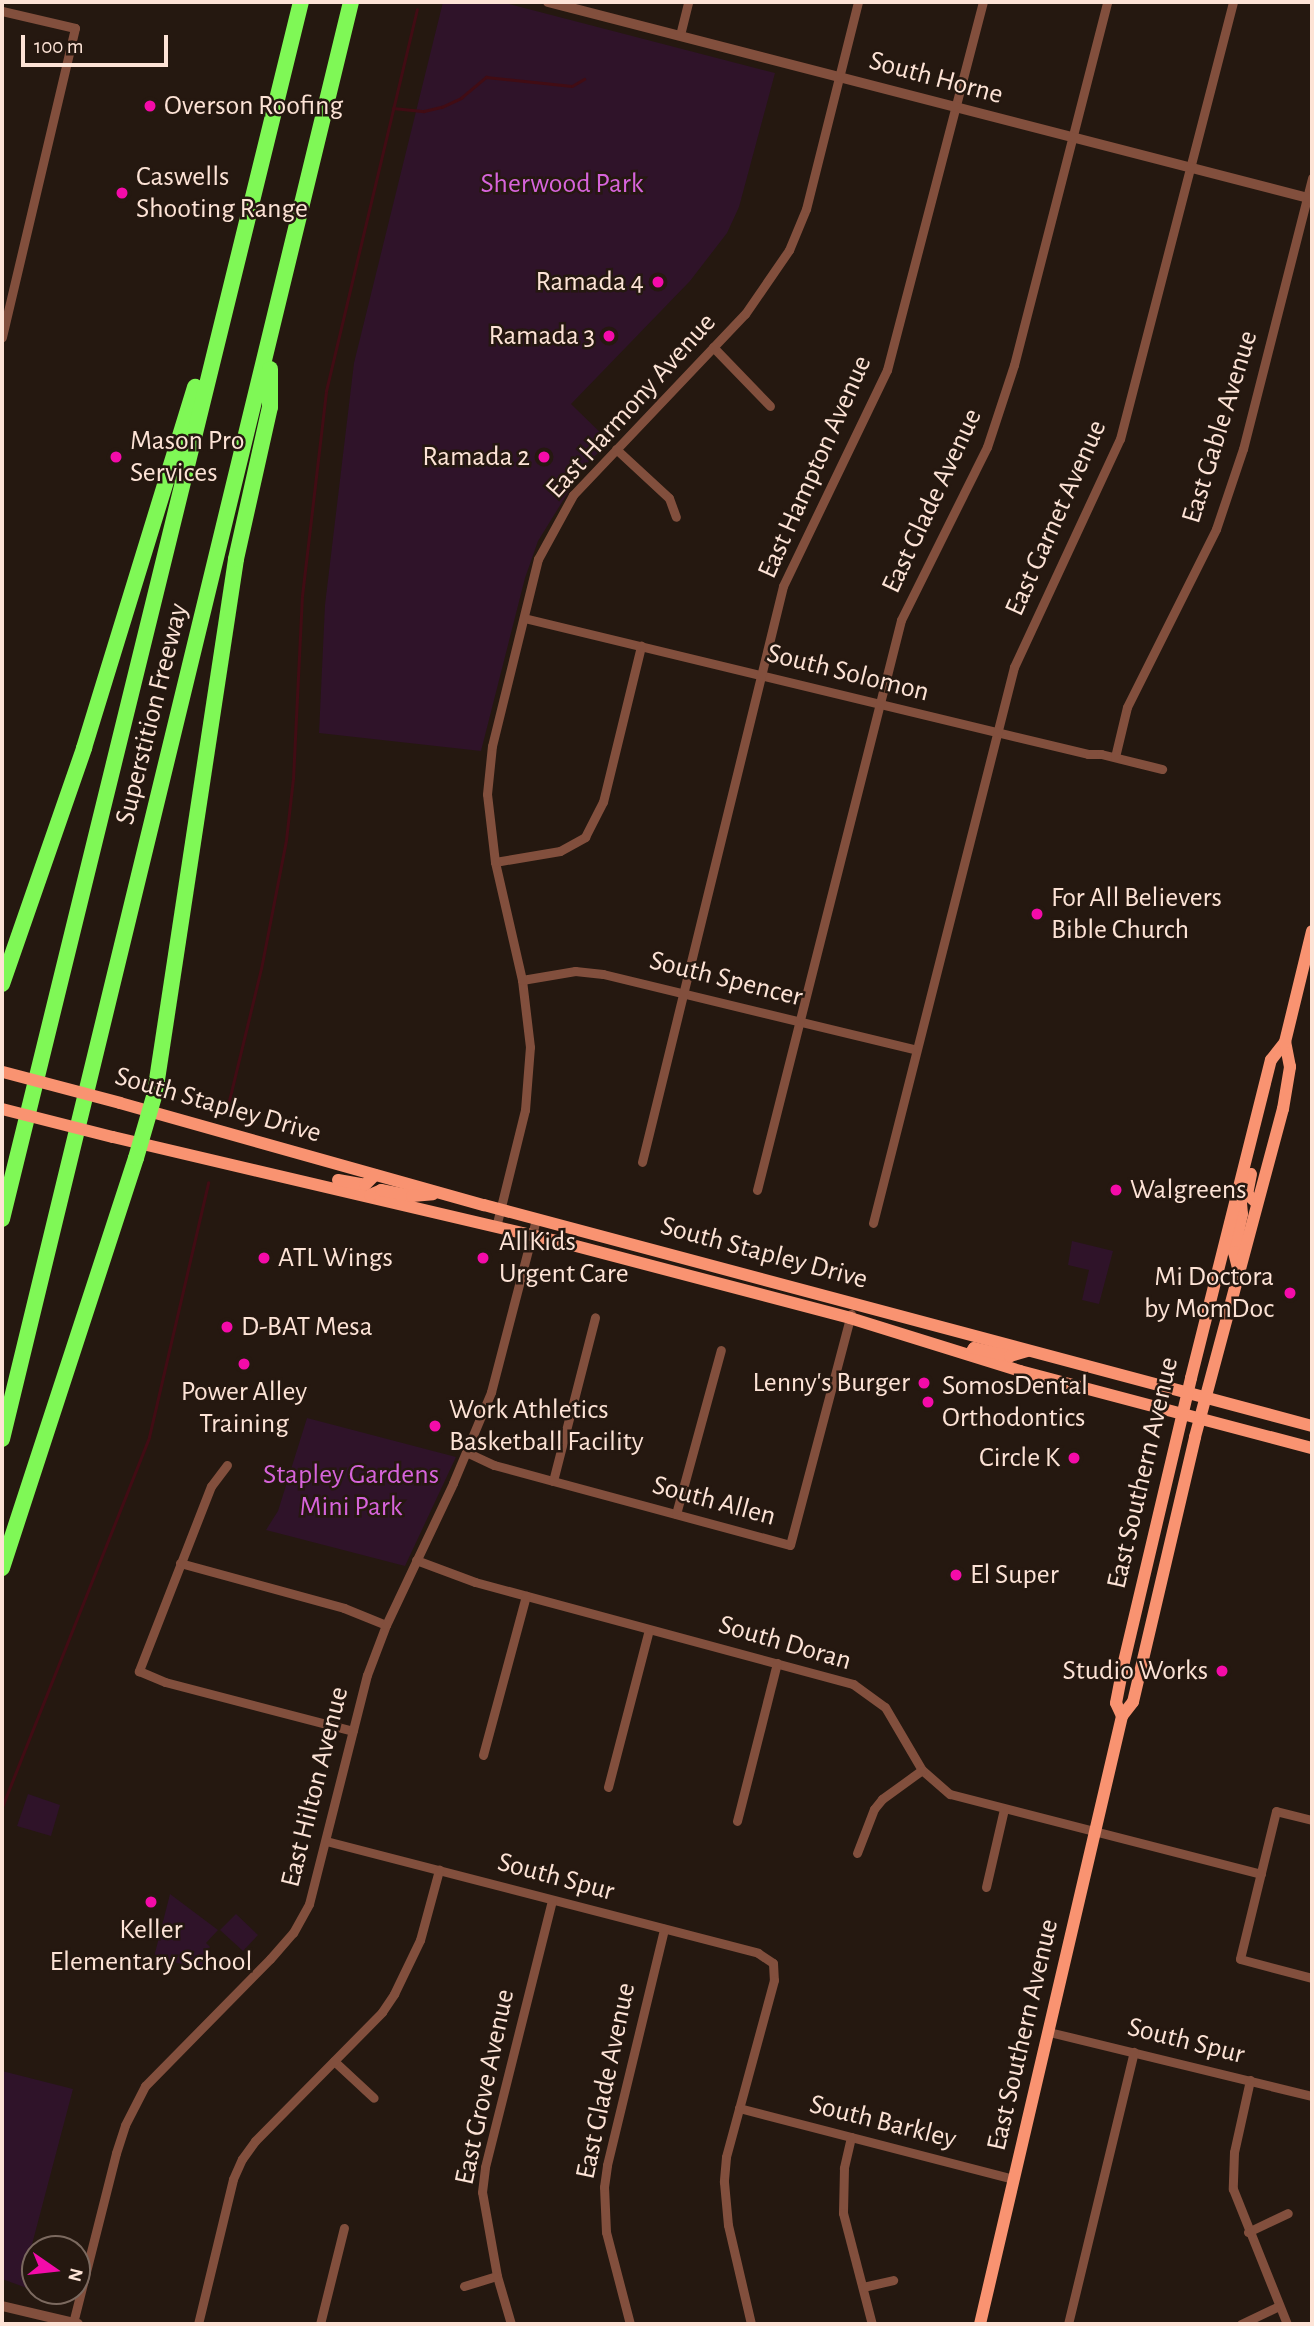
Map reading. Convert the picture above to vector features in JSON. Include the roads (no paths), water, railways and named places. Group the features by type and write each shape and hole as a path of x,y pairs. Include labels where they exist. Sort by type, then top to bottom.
{"highway":[{"name":"Superstition Freeway","path":"2,1219 301,2"},
{"name":"Superstition Freeway","path":"2,1439 351,2"},
{"path":"2,984 128,611 254,190"},
{"path":"2,1569 150,1110 236,559 270,407 270,343"}],"main road":[{"name":"East Southern Avenue","path":"1122,1716 1116,1703 1187,1393 1271,1060 1285,1042 1312,930"},
{"name":"East Southern Avenue","path":"980,2324 1122,1716 1133,1702 1201,1419 1288,1077 1290,1067 1285,1042"},
{"name":"South Stapley Drive","path":"3,1072 150,1110 501,1210 1312,1426"},
{"name":"South Stapley Drive","path":"2,1109 113,1138 312,1182 496,1227 850,1318 970,1353 1020,1371 1312,1448"},
{"path":"1257,1203 1247,1194 1261,1131 1258,1112"},
{"path":"312,1182 323,1176 365,1185 375,1175"},
{"path":"370,1196 381,1190 412,1196 438,1192"},
{"path":"1236,1198 1241,1203 1242,1214 1234,1252 1239,1272"},
{"path":"970,1353 974,1348 1010,1356 1028,1351"},
{"path":"1136,1610 1141,1617 1137,1662 1139,1675"}],"street":[{"name":"South Horne","path":"548,2 1310,199"},
{"path":"680,35 688,2"},
{"name":"East Harmony Avenue","path":"496,1227 518,1147 529,1080 530,1047 522,981 495,862 487,794 491,752 538,559 573,495 745,314 789,250 806,209 858,2"},
{"name":"East Hampton Avenue","path":"642,1162 783,586 887,370 983,2"},
{"name":"East Glade Avenue","path":"757,1189 901,620 991,435 1014,365 1107,2"},
{"name":"East Garnet Avenue","path":"873,1223 1014,667 1120,439 1233,2"},
{"path":"2,11 75,29 2,338"},
{"name":"East Gable Avenue","path":"1115,757 1127,707 1220,518 1243,449 1310,199 1312,178"},
{"path":"713,347 770,406"},
{"path":"616,449 669,498 676,517"},
{"name":"South Solomon","path":"524,618 1088,754 1115,757 1162,769"},
{"path":"495,862 559,851 585,837 603,803 641,646"},
{"name":"South Spencer","path":"522,981 575,971 603,974 916,1050"},
{"name":"East Hilton Avenue","path":"76,2324 116,2153 139,2096 181,2047 293,1933 309,1903 368,1675 386,1625 491,1392 536,1219"},
{"path":"850,1318 854,1302"},
{"path":"553,1481 595,1317"},
{"name":"South Allen","path":"466,1452 494,1465 790,1545 850,1318"},
{"path":"676,1514 721,1350"},
{"path":"227,1465 211,1486 139,1671 165,1682 353,1731"},
{"name":"South Doran","path":"416,1560 475,1582 840,1679 873,1696 894,1721 922,1770 950,1794 1261,1874"},
{"path":"180,1563 344,1608 386,1625"},
{"path":"483,1755 526,1596"},
{"path":"608,1787 649,1630"},
{"path":"737,1821 777,1663"},
{"path":"857,1853 874,1809 882,1799 922,1770"},
{"path":"986,1887 1004,1809"},
{"path":"1312,1820 1276,1811 1240,1959 1312,1978"},
{"name":"South Spur","path":"326,1840 758,1954 773,1963 774,1980 739,2108"},
{"path":"198,2324 233,2179 242,2159 255,2141 334,2061 394,1994 430,1912 439,1870"},
{"name":"East Grove Avenue","path":"512,2324 497,2276 484,2211 485,2167 552,1900"},
{"name":"East Glade Avenue","path":"630,2324 606,2232 604,2187 664,1929"},
{"name":"South Spur","path":"1049,2032 1312,2096"},
{"path":"1068,2324 1134,2052"},
{"path":"334,2061 373,2098"},
{"path":"1250,2080 1232,2171 1236,2199 1287,2324"},
{"path":"739,2108 726,2157 725,2203 751,2324"},
{"name":"South Barkley","path":"739,2108 1014,2179"},
{"path":"851,2137 844,2168 843,2213 872,2324"},
{"path":"1248,2232 1288,2213"},
{"path":"320,2324 344,2228"},
{"path":"464,2286 497,2276"},
{"path":"863,2287 893,2280"},
{"path":"2,2306 76,2324"},
{"path":"1241,2324 1279,2306"}],"waterway":[{"path":"228,1105 261,969 286,840 293,779 302,596 326,391 417,10"},
{"path":"393,108 424,111 442,107 461,98 486,77 572,86 584,79"},
{"path":"2,1807 149,1437 208,1183"}],"place":[{"name":"Overson Roofing","path":"150,106"},
{"name":"Caswells Shooting Range","path":"122,193"},
{"name":"Ramada 4","path":"658,282"},
{"name":"Ramada 3","path":"609,336"},
{"name":"Mason Pro Services","path":"116,457"},
{"name":"Ramada 2","path":"544,457"},
{"name":"For All Believers Bible Church","path":"1037,914"},
{"name":"Walgreens","path":"1116,1190"},
{"name":"ATL Wings","path":"264,1258"},
{"name":"AllKids Urgent Care","path":"483,1258"},
{"name":"Mi Doctora by MomDoc","path":"1290,1293"},
{"name":"D-BAT Mesa","path":"227,1327"},
{"name":"Power Alley Training","path":"244,1364"},
{"name":"Lenny's Burger","path":"924,1383"},
{"name":"SomosDental Orthodontics","path":"928,1402"},
{"name":"Work Athletics Basketball Facility","path":"435,1426"},
{"name":"Circle K","path":"1074,1458"},
{"name":"El Super","path":"956,1575"},
{"name":"Studio Works","path":"1222,1671"},
{"name":"Keller Elementary School","path":"151,1902"}],"park label":[{"name":"Sherwood Park","path":"562,184"},
{"name":"Stapley Gardens Mini Park","path":"351,1491"}]}
